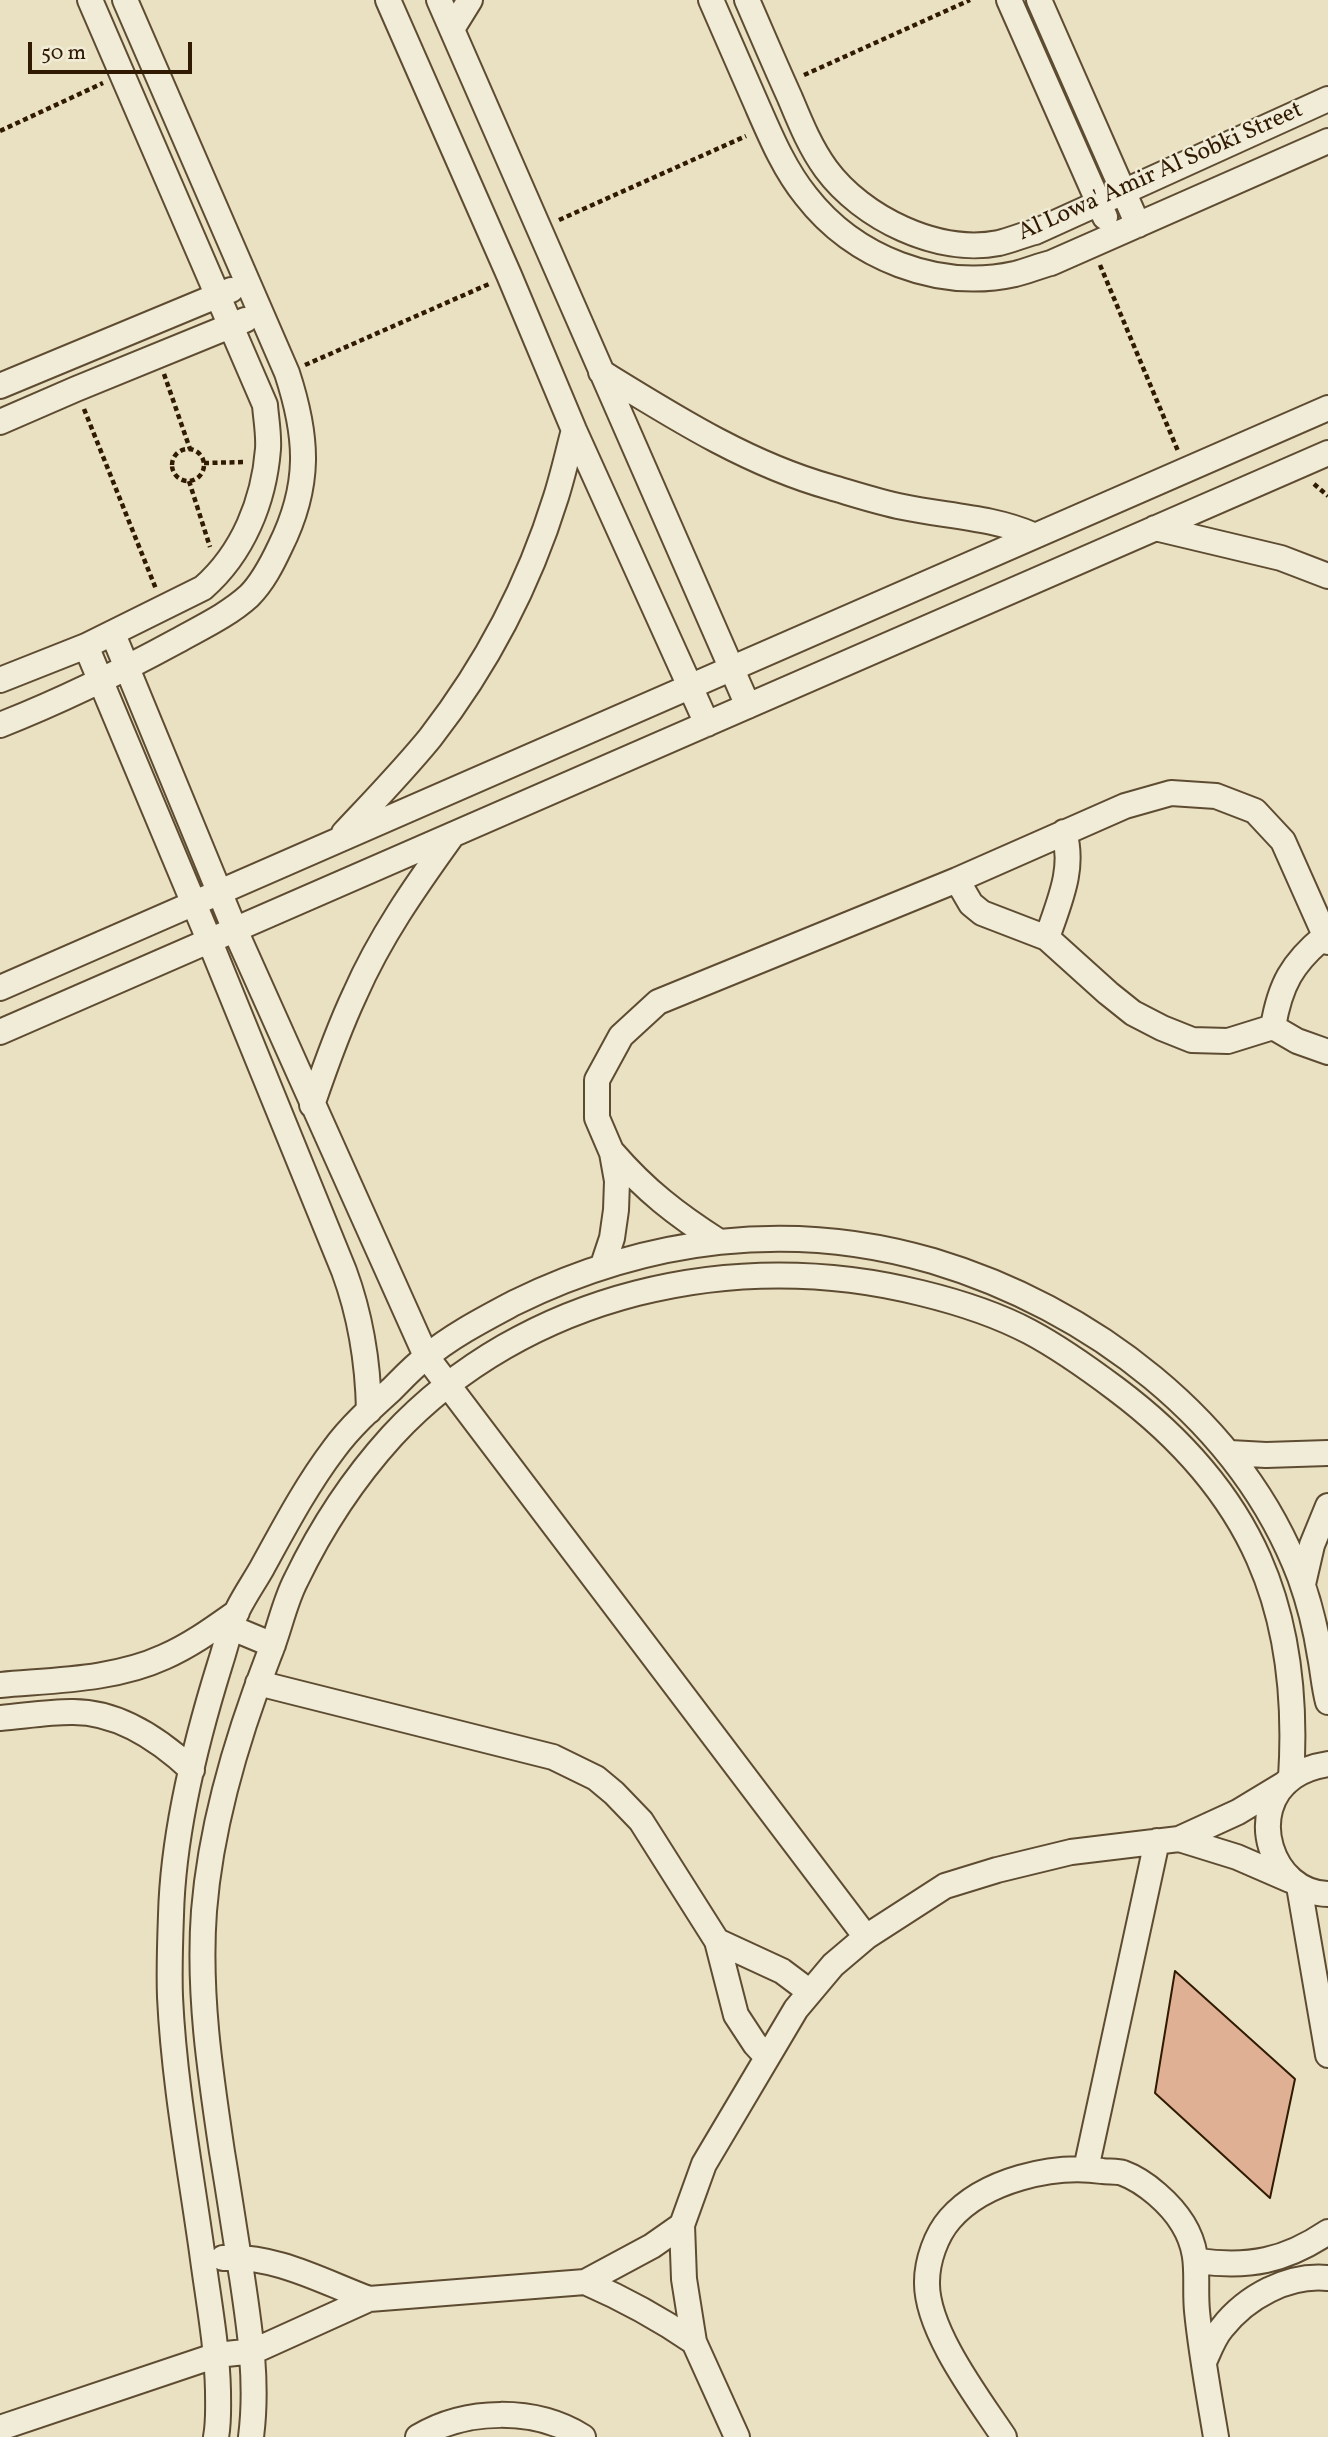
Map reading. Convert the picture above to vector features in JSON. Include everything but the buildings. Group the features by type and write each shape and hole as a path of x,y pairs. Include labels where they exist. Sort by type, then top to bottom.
{"street":[{"path":"0,680 113,634 203,588 219,575 250,524 263,485 267,461 265,405 90,0"},
{"path":"0,724 101,681 228,613 250,595 268,572 291,525 302,483 303,435 298,405 287,373 125,0"},
{"path":"388,0 574,430 707,724"},
{"path":"439,0 748,706"},
{"path":"452,29 470,0"},
{"name":"Al Lowa' Amir Al Sobki Street","path":"710,0 766,127 805,196 832,225 863,248 898,265 936,275 975,278 1013,274 1051,263 1328,141"},
{"name":"Al Lowa' Amir Al Sobki Street","path":"747,0 806,136 826,169 852,198 884,221 920,236 958,244 997,243 1035,232 1328,99"},
{"path":"1009,0 1099,204 1102,240"},
{"path":"1039,0 1138,225"},
{"path":"0,386 248,283"},
{"path":"0,422 262,313"},
{"path":"601,372 685,424 754,458 814,481 900,506 996,522 1033,536"},
{"path":"0,988 1328,408"},
{"path":"337,841 430,738 470,682 504,623 534,561 557,496 574,430"},
{"path":"0,1032 1328,453"},
{"path":"1155,528 1281,558 1328,576"},
{"path":"113,634 235,930 426,1356 866,1937"},
{"path":"86,646 356,1302 364,1338 369,1411"},
{"path":"603,1265 617,1210 617,1181 612,1153 597,1118 597,1080 621,1036 659,1002 957,880 1125,806 1171,793 1216,796 1255,811 1283,841 1327,939 1304,953 1289,975 1278,1000 1273,1027"},
{"path":"1047,938 1068,870 1068,844 1064,832"},
{"path":"312,1105 332,1047 361,980 415,886 451,837"},
{"path":"957,880 963,893 982,913 1047,938 1133,1013 1162,1028 1192,1040 1228,1041 1273,1027 1297,1041 1328,1052"},
{"path":"612,1153 660,1202 718,1241"},
{"path":"216,2437 217,2355 175,2057 170,1996 171,1908 177,1847 208,1702 234,1620 291,1515 335,1447 426,1356 485,1318 537,1292 603,1265 660,1250 718,1241 761,1238 827,1239 900,1251 971,1272 1039,1303 1095,1335 1148,1374 1230,1453 1260,1494 1284,1537 1303,1584 1320,1651 1328,1702"},
{"path":"251,2437 254,2351 208,2057 203,1984 204,1911 214,1843 229,1775 258,1683 293,1586 325,1526 365,1468 395,1433 447,1386 503,1348 559,1319 618,1297 716,1278 767,1274 818,1276 889,1285 959,1302 1026,1329 1081,1363 1133,1402 1182,1445 1212,1479 1238,1517 1259,1558 1275,1601 1286,1645 1293,1689 1294,1733 1289,1780 1273,1801 1267,1822 1269,1844 1278,1865 1296,1884 1328,2054"},
{"path":"1230,1453 1266,1455 1328,1452"},
{"path":"1303,1584 1312,1545 1328,1506"},
{"path":"234,1620 273,1645"},
{"path":"0,1685 120,1672 162,1659 234,1620"},
{"path":"258,1683 553,1757 585,1772 614,1793 641,1821 717,1941 736,2015 755,2044 768,2057"},
{"path":"0,1718 74,1712 107,1717 139,1729 167,1747 192,1770"},
{"path":"737,2437 694,2342 684,2279 682,2225 704,2164 796,2009 833,1965 866,1937 945,1886 1071,1852 1168,1840 1238,1812 1310,1768 1328,1764"},
{"path":"1168,1840 1237,1857 1296,1884 1328,1894"},
{"path":"1086,2169 1168,1840"},
{"path":"717,1941 782,1971 810,1992"},
{"path":"1004,2437 963,2375 933,2317 927,2283 933,2249 950,2219 978,2197 1024,2177 1048,2171 1086,2169 1123,2174 1157,2193 1183,2224 1198,2261 1197,2309 1216,2437"},
{"path":"0,2428 217,2355 254,2351 369,2299 585,2282 652,2246 682,2225"},
{"path":"1198,2261 1223,2265 1250,2264 1275,2259 1307,2246 1328,2232"},
{"path":"203,2259 239,2257 268,2260 300,2270 369,2299"},
{"path":"1275,2259 1281,2284"},
{"path":"1204,2362 1221,2329 1247,2302 1281,2284 1318,2277 1328,2278"},
{"path":"585,2282 624,2298 694,2342"},
{"path":"418,2437 451,2422 490,2415 511,2415 543,2421 583,2437"}],"path":[{"path":"784,84 970,0"},
{"path":"0,131 122,74"},
{"path":"539,229 766,127"},
{"path":"1102,240 1185,469"},
{"path":"287,373 509,275"},
{"path":"158,356 190,449"},
{"path":"76,389 164,608"},
{"path":"190,449 199,453 204,463 202,473 189,481 177,477 172,465 177,453 190,449"},
{"path":"204,463 267,461"},
{"path":"189,481 219,575"}]}
